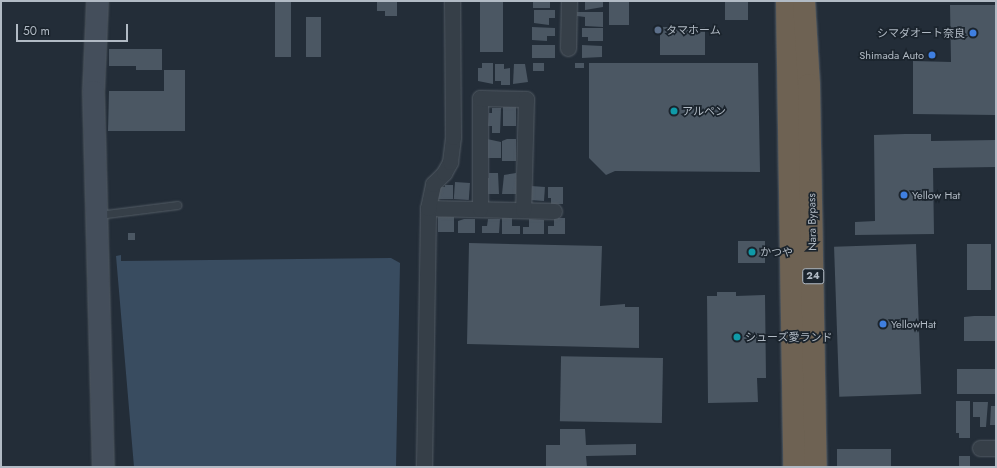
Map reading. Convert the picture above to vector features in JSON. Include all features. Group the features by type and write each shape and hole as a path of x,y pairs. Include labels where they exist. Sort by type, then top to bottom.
{"highway":[{"name":"Nara Bypass","path":"804,1 809,85 816,467"},
{"path":"809,85 814,65 818,1"},
{"name":"Nara Bypass","path":"787,7 794,467"}],"street":[{"path":"97,1 93,91 98,215 103,467"},
{"path":"424,467 428,208 433,184 444,173 450,162 453,136 452,1"},
{"path":"568,48 569,1"},
{"path":"480,209 480,98 526,99 523,210"},
{"path":"428,208 554,211"},
{"path":"980,448 996,448"}],"lane":[{"path":"98,215 177,205"}],"water":[{"path":"121,255 121,261 391,258 400,263 396,467 134,467 116,256"}],"building":[{"path":"275,1 291,1 291,57 275,57"},
{"path":"377,1 397,1 397,16 385,16 385,11 377,11"},
{"path":"480,1 503,1 503,52 480,52"},
{"path":"533,1 550,1 550,8 533,8"},
{"path":"585,1 603,1 603,7 585,10"},
{"path":"609,1 629,1 629,25 609,25"},
{"path":"725,1 748,1 748,20 725,20"},
{"name":"シマダオート奈良","path":"950,5 996,5 996,115 913,114 913,61 951,62"},
{"path":"534,10 555,10 555,18 549,18 549,25 534,23"},
{"path":"577,12 603,12 603,27 585,26 585,17 577,16"},
{"path":"306,17 321,17 321,57 306,57"},
{"path":"532,27 555,28 555,36 547,36 547,41 532,40"},
{"path":"660,27 705,27 705,55 660,55"},
{"path":"582,28 603,28 603,41 588,41 588,37 582,37"},
{"path":"532,45 555,45 555,58 532,58"},
{"path":"582,45 602,46 602,57 582,58"},
{"path":"109,49 162,49 162,70 136,70 136,66 109,66"},
{"path":"482,63 493,63 493,84 478,81 478,68 482,68"},
{"path":"533,63 544,63 544,71 533,71"},
{"path":"575,63 584,63 584,68 575,68"},
{"name":"アルペン","path":"589,63 758,63 760,172 615,171 606,175 589,158"},
{"path":"495,64 504,64 504,69 510,68 510,85 501,85 501,81 495,81"},
{"path":"514,64 525,64 528,82 513,84"},
{"path":"164,70 185,70 185,131 108,131 109,91 164,91"},
{"path":"503,107 516,107 516,126 503,126"},
{"path":"492,108 501,108 500,133 492,133 492,126 488,126 489,113 492,113"},
{"name":"Yellow Hat","path":"931,134 931,141 996,140 996,167 933,168 934,234 855,235 855,222 875,221 874,135"},
{"path":"487,139 501,142 501,158 486,158"},
{"path":"507,139 516,139 516,161 502,161 502,141"},
{"path":"489,173 498,173 499,194 486,194 486,178 489,178"},
{"path":"516,173 516,194 502,194 504,175"},
{"path":"455,182 470,183 469,200 454,199"},
{"path":"445,185 453,185 453,199 436,199 436,192 440,192 440,187 445,187"},
{"path":"531,186 545,187 544,201 530,200"},
{"path":"548,187 563,187 563,204 551,204 551,198 548,198"},
{"path":"438,217 454,217 454,232 438,232"},
{"path":"502,217 512,217 512,226 520,226 520,234 502,234"},
{"path":"554,218 565,218 565,234 548,234 548,226 554,226"},
{"path":"464,219 475,219 475,233 458,233 458,221"},
{"path":"488,219 500,219 499,233 482,233 482,226 487,226"},
{"path":"529,219 544,220 544,234 523,234 523,227 529,227"},
{"path":"128,233 135,233 135,240 128,240"},
{"name":"かつや","path":"738,241 765,241 765,263 738,263"},
{"path":"469,243 602,246 600,306 625,304 625,307 639,307 639,348 467,344"},
{"path":"916,244 921,394 839,397 834,247"},
{"path":"967,244 991,244 991,290 967,290"},
{"name":"シューズ愛ランド","path":"717,292 736,292 736,296 765,295 766,378 757,378 758,402 708,403 707,296 717,296"},
{"path":"996,316 996,341 964,341 964,317"},
{"path":"561,356 663,358 662,423 560,421"},
{"path":"957,369 996,369 996,394 957,394"},
{"path":"956,401 970,401 970,438 959,438 959,433 956,433"},
{"path":"973,402 988,402 986,427 980,427 980,417 973,417"},
{"path":"991,406 996,406 996,425 990,425"},
{"path":"560,429 585,429 586,445 636,444 636,455 586,456 587,467 546,467 546,445 560,445"},
{"path":"837,449 891,449 891,467 837,467"},
{"path":"959,456 970,456 970,467 959,467"}],"place":[{"name":"タマホーム","path":"658,30"},
{"name":"シマダオート奈良","path":"973,33"},
{"name":"Shimada Auto","path":"932,55"},
{"name":"アルペン","path":"674,111"},
{"name":"Yellow Hat","path":"904,195"},
{"name":"かつや","path":"752,252"},
{"name":"YellowHat","path":"883,324"},
{"name":"シューズ愛ランド","path":"737,337"}]}
